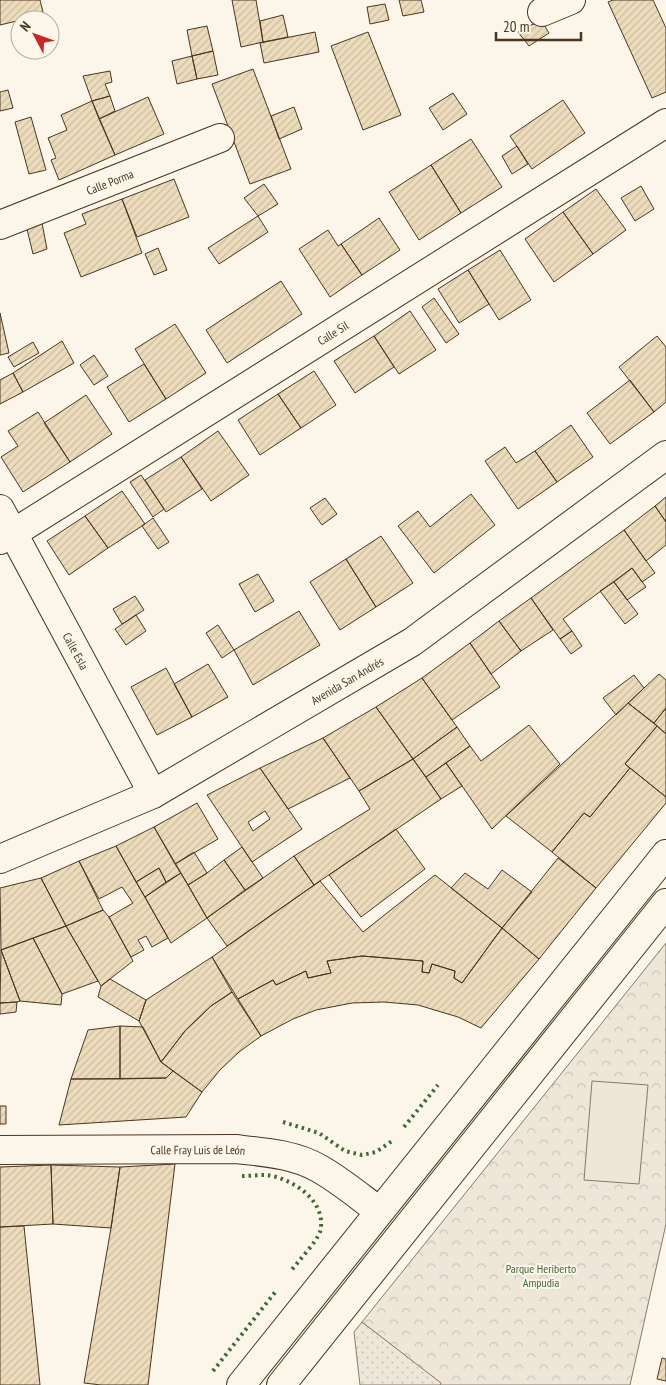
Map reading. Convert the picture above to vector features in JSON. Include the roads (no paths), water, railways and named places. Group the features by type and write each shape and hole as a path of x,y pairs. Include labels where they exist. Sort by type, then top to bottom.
{"street":[{"path":"542,12 571,0"},
{"name":"Calle Sil","path":"6,537 666,124"},
{"name":"Calle Porma","path":"0,225 220,138"},
{"name":"Avenida San Andrés","path":"0,859 153,794 412,642 666,455"},
{"name":"Calle Esla","path":"0,509 6,537 153,794"},
{"path":"241,1385 666,854"},
{"path":"281,1385 666,903"},
{"name":"Calle Fray Luis de León","path":"0,1150 235,1149 267,1152 298,1160 320,1169 380,1211"}],"park label":[{"name":"Parque Heriberto Ampudia","path":"541,1275"}]}
